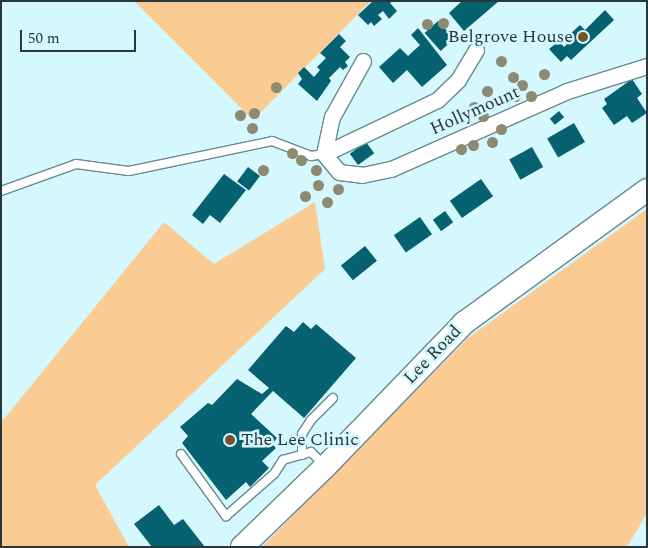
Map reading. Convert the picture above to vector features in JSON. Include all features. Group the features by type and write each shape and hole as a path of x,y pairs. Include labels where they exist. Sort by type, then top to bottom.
{"street":[{"name":"Hollymount","path":"476,50 458,80 437,100 324,154 339,172 362,175 391,168 567,91 647,66"},
{"path":"324,154 332,117 363,61"},
{"name":"Lee Road","path":"242,547 326,466 464,323 647,190"}],"lane":[{"path":"1,190 76,164 129,172 272,141 311,156 324,154"},
{"path":"302,455 302,434 311,420 332,398"},
{"path":"181,454 226,516 274,474 282,460 311,452 326,466"}],"shaded area":[{"path":"134,1 371,1 253,120"},
{"path":"315,202 325,269 95,485 129,547 1,547 1,417 4,419 164,222 214,264"},
{"path":"647,209 647,513 627,547 262,547 468,338"}],"building":[{"path":"373,1 393,1 390,3 397,11 389,19 383,11 378,15 382,19 374,26 371,22 368,25 358,15"},
{"path":"462,1 499,1 464,31 449,13"},
{"name":"Belgrove House","path":"605,10 614,20 571,60 567,56 561,62 549,49 559,41 564,47 572,39 569,35 580,25 585,30"},
{"path":"438,21 454,39 441,51 425,33"},
{"path":"418,28 447,65 422,87 407,70 393,83 379,67 400,48 408,56 420,45 411,35"},
{"path":"339,34 346,41 340,47 350,57 345,62 348,66 343,70 340,67 329,78 331,81 317,101 298,84 302,79 298,73 304,67 314,77 320,70 317,67 326,58 320,53"},
{"path":"632,79 642,94 637,98 647,113 632,123 627,116 614,125 602,108 607,104 604,99"},
{"path":"559,111 564,117 555,125 550,119"},
{"path":"574,123 585,142 558,158 547,139"},
{"path":"366,142 374,153 358,165 350,154"},
{"path":"532,147 543,167 520,180 509,160"},
{"path":"248,167 260,176 249,190 237,181"},
{"path":"224,174 246,190 220,223 210,215 203,224 192,215"},
{"path":"481,179 493,196 462,218 450,201"},
{"path":"445,211 453,222 441,231 433,220"},
{"path":"420,217 432,234 406,253 394,235"},
{"path":"365,246 377,261 353,280 341,266"},
{"path":"303,322 311,329 316,324 356,358 304,418 273,391 251,414 277,438 272,444 276,448 262,461 269,468 250,487 246,482 226,500 182,443 188,436 180,427 208,403 212,405 237,379 262,394 269,388 248,370 286,326 294,332"},
{"path":"159,505 174,525 183,519 205,547 152,547 134,524"}],"place":[{"name":"Belgrove House","path":"583,37"},
{"name":"The Lee Clinic","path":"230,440"}]}
